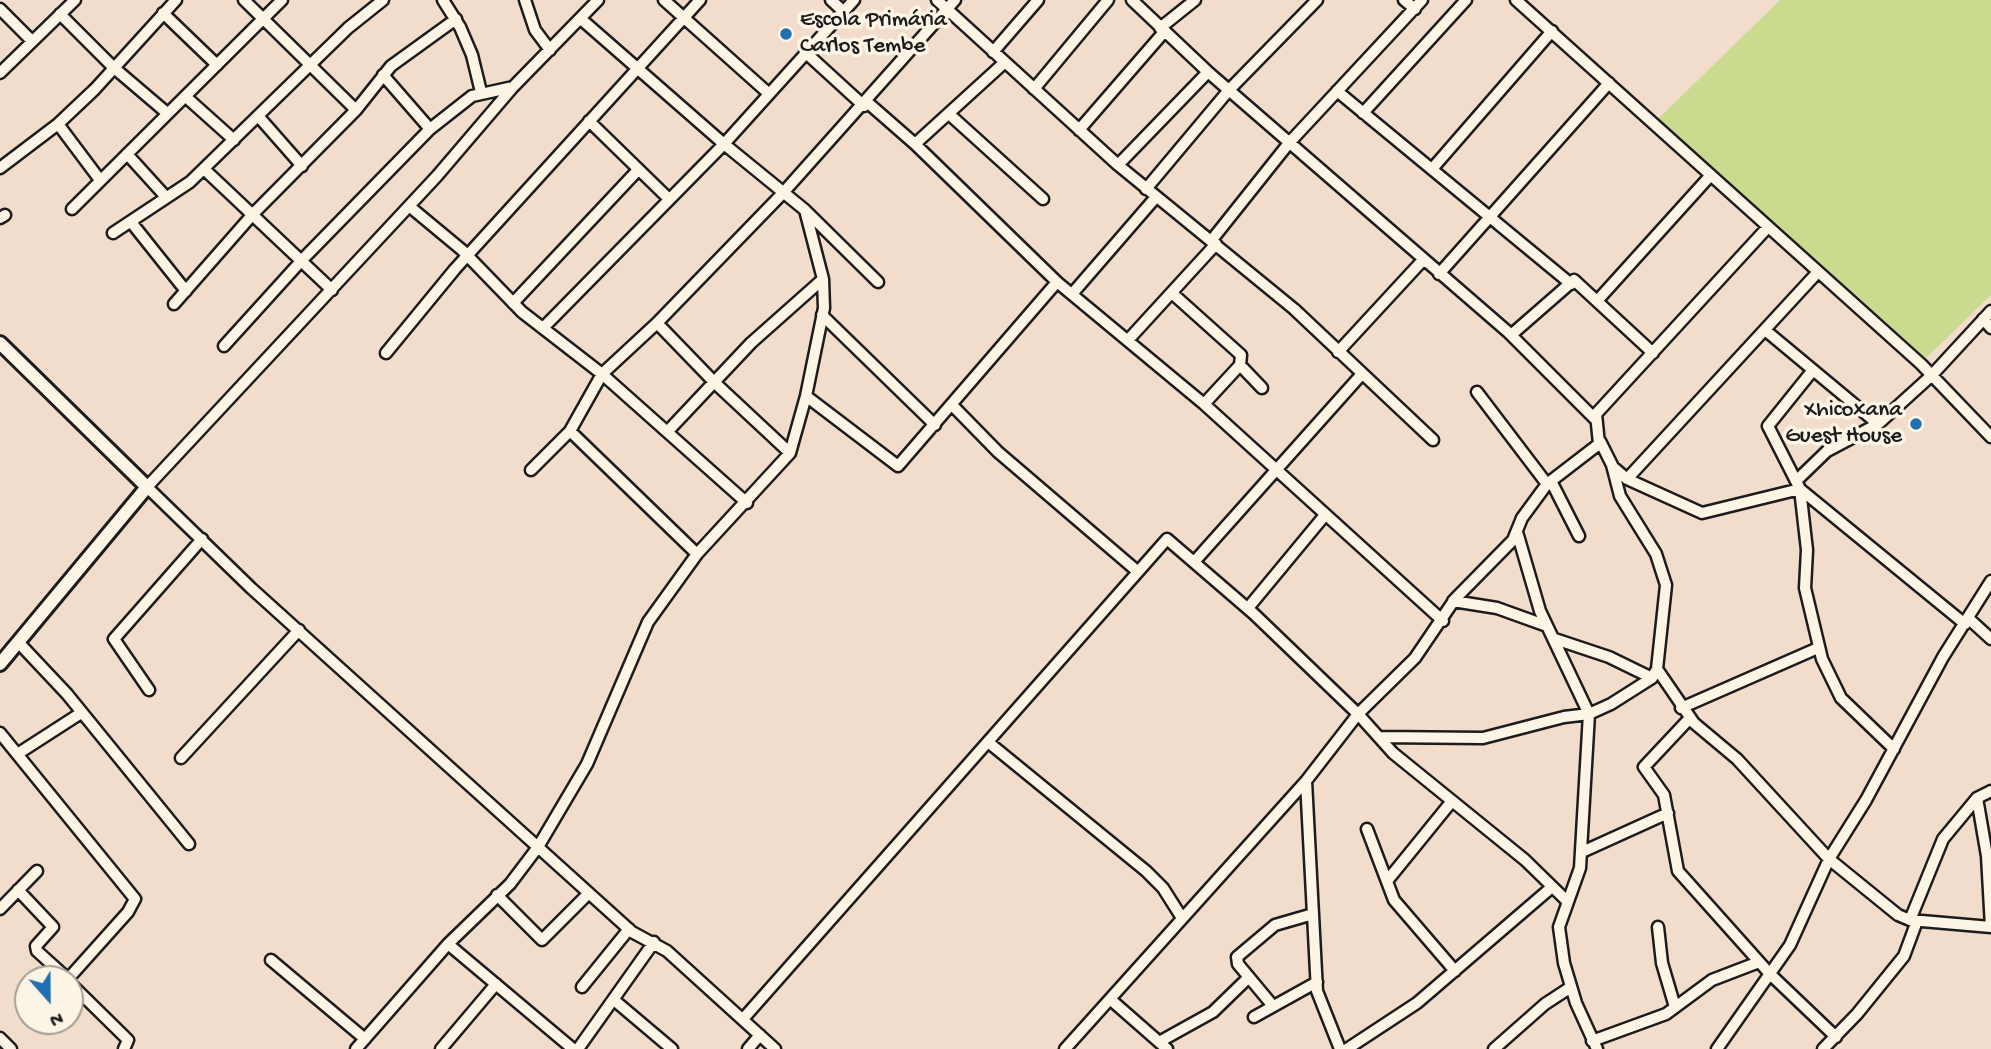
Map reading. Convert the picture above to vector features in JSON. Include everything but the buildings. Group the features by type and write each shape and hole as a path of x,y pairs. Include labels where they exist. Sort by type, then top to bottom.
{"street":[{"path":"0,73 75,0"},
{"path":"0,168 58,124 176,0"},
{"path":"244,0 356,110"},
{"path":"72,209 282,0"},
{"path":"113,233 204,169 310,66 383,0"},
{"path":"443,0 456,19 472,55 481,92"},
{"path":"525,0 535,30 550,50"},
{"path":"0,664 147,488 409,206 513,87 598,0"},
{"path":"664,0 767,92"},
{"path":"386,353 467,257 700,0"},
{"path":"831,0 843,11"},
{"path":"544,327 724,144 767,92 854,0"},
{"path":"937,0 1118,165 1294,309 1433,440"},
{"path":"531,470 570,431 602,374 657,323 782,194 955,0"},
{"path":"993,52 1038,0"},
{"path":"1034,89 1108,0"},
{"path":"1132,0 1208,72 1511,335 1595,419 1620,496 1663,570 1665,611 1654,673 1611,704 1589,713 1482,738 1380,737"},
{"path":"1079,130 1162,30 1195,0"},
{"path":"1146,189 1229,90 1317,0"},
{"path":"1404,0 1415,9"},
{"path":"1129,339 1173,294 1289,143 1423,0"},
{"path":"1363,113 1466,0"},
{"path":"1516,0 1932,375 1991,437"},
{"path":"0,9 32,41"},
{"path":"60,13 113,67 167,113"},
{"path":"163,13 216,65"},
{"path":"174,304 253,214 356,110 383,75 456,19"},
{"path":"581,19 782,194 805,210 878,282"},
{"path":"1432,169 1552,31"},
{"path":"805,52 915,144 1058,282 1204,404 1443,621"},
{"path":"915,144 1005,62"},
{"path":"1118,165 1208,72"},
{"path":"383,75 430,129"},
{"path":"1439,274 1489,214 1609,83"},
{"path":"224,346 302,260 430,129 456,107 481,92 513,87"},
{"path":"1337,91 1571,284"},
{"path":"186,97 234,140"},
{"path":"949,114 1043,199"},
{"path":"259,117 302,166"},
{"path":"589,121 669,199"},
{"path":"58,124 100,180"},
{"path":"127,154 166,197"},
{"path":"204,169 331,290"},
{"path":"513,303 638,170"},
{"path":"1597,301 1710,176"},
{"path":"1072,294 1156,197"},
{"path":"409,206 467,257 513,303 602,374 747,503"},
{"path":"356,1049 538,847 587,764 648,622 697,554 747,503 790,453 806,396 822,315 823,279 805,210"},
{"path":"131,222 186,291"},
{"path":"1595,419 1768,227"},
{"path":"1338,352 1423,260"},
{"path":"1627,479 1817,273"},
{"path":"668,431 751,343 823,279"},
{"path":"1511,335 1574,280 1653,353"},
{"path":"806,396 898,466 1058,282"},
{"path":"1173,294 1241,355 1240,365 1204,404"},
{"path":"822,315 935,425"},
{"path":"1612,465 1627,479 1702,513 1798,485 1827,451 1878,424 1932,375 1987,315"},
{"path":"1987,315 1991,328"},
{"path":"657,323 715,383 790,453"},
{"path":"1765,330 1878,424"},
{"path":"0,344 147,488 299,630 629,929 654,942 775,1049"},
{"path":"1240,365 1262,388"},
{"path":"1813,370 1769,423 1798,485 1807,550 1805,588 1818,648 1841,698 1894,749"},
{"path":"1194,562 1361,375"},
{"path":"1477,392 1549,483 1579,536"},
{"path":"953,405 998,452 1137,571"},
{"path":"570,431 697,554"},
{"path":"1065,1049 1306,781 1358,714 1415,658 1443,621 1454,601 1517,532 1522,518 1549,483 1600,441"},
{"path":"1798,485 1991,639"},
{"path":"1248,608 1325,515"},
{"path":"1517,532 1547,626 1589,713 1580,868 1559,927 1571,987 1594,1045 1662,1016 1712,980 1759,962"},
{"path":"149,690 114,639 202,539"},
{"path":"743,1019 949,789 1167,539 1248,608 1358,714 1393,753 1567,901"},
{"path":"1717,1049 1741,1011 1790,945 1829,859 1991,581"},
{"path":"1454,601 1497,608 1547,626"},
{"path":"181,758 299,630"},
{"path":"1555,639 1654,673 1690,718 1737,759 1829,859 1898,915 1914,920 1991,927 1987,856 1977,798"},
{"path":"19,643 81,713 188,844"},
{"path":"1681,708 1818,648"},
{"path":"19,753 81,713"},
{"path":"1690,718 1644,765 1644,770 1664,795 1678,871 1770,974 1836,1038"},
{"path":"0,733 19,753 68,820 135,899 128,912 82,965"},
{"path":"988,742 1146,871 1163,888 1182,918"},
{"path":"1306,781 1317,982 1321,1003 1340,1049"},
{"path":"1824,1049 1904,956 1943,839 1977,798 1991,791"},
{"path":"1387,881 1452,802"},
{"path":"1582,852 1668,813"},
{"path":"1367,829 1394,900 1455,971"},
{"path":"0,908 37,871"},
{"path":"1347,1049 1417,1003 1552,887"},
{"path":"18,890 53,927 36,946 37,951 52,965"},
{"path":"497,895 542,940 589,893"},
{"path":"1273,1006 1249,977 1237,957 1275,925 1313,914"},
{"path":"1658,927 1662,963 1675,1007"},
{"path":"582,987 629,929"},
{"path":"449,944 576,1049 654,942"},
{"path":"271,960 365,1039"},
{"path":"1110,999 1163,1045 1213,1012 1249,977"},
{"path":"1254,1017 1317,982"},
{"path":"442,1049 496,984"},
{"path":"1494,1049 1545,1004 1571,987"},
{"path":"84,995 128,1040 124,1049"},
{"path":"614,1000 673,1049"},
{"path":"748,1049 760,1035"},
{"path":"0,1038 11,1049"}],"green space":[{"path":"1780,0 1991,0 1991,295 1926,358 1658,119"}],"place":[{"name":"Escola Primária Carlos Tembe","path":"786,34"},
{"name":"Xhicoxana Guest House","path":"1916,424"}]}
